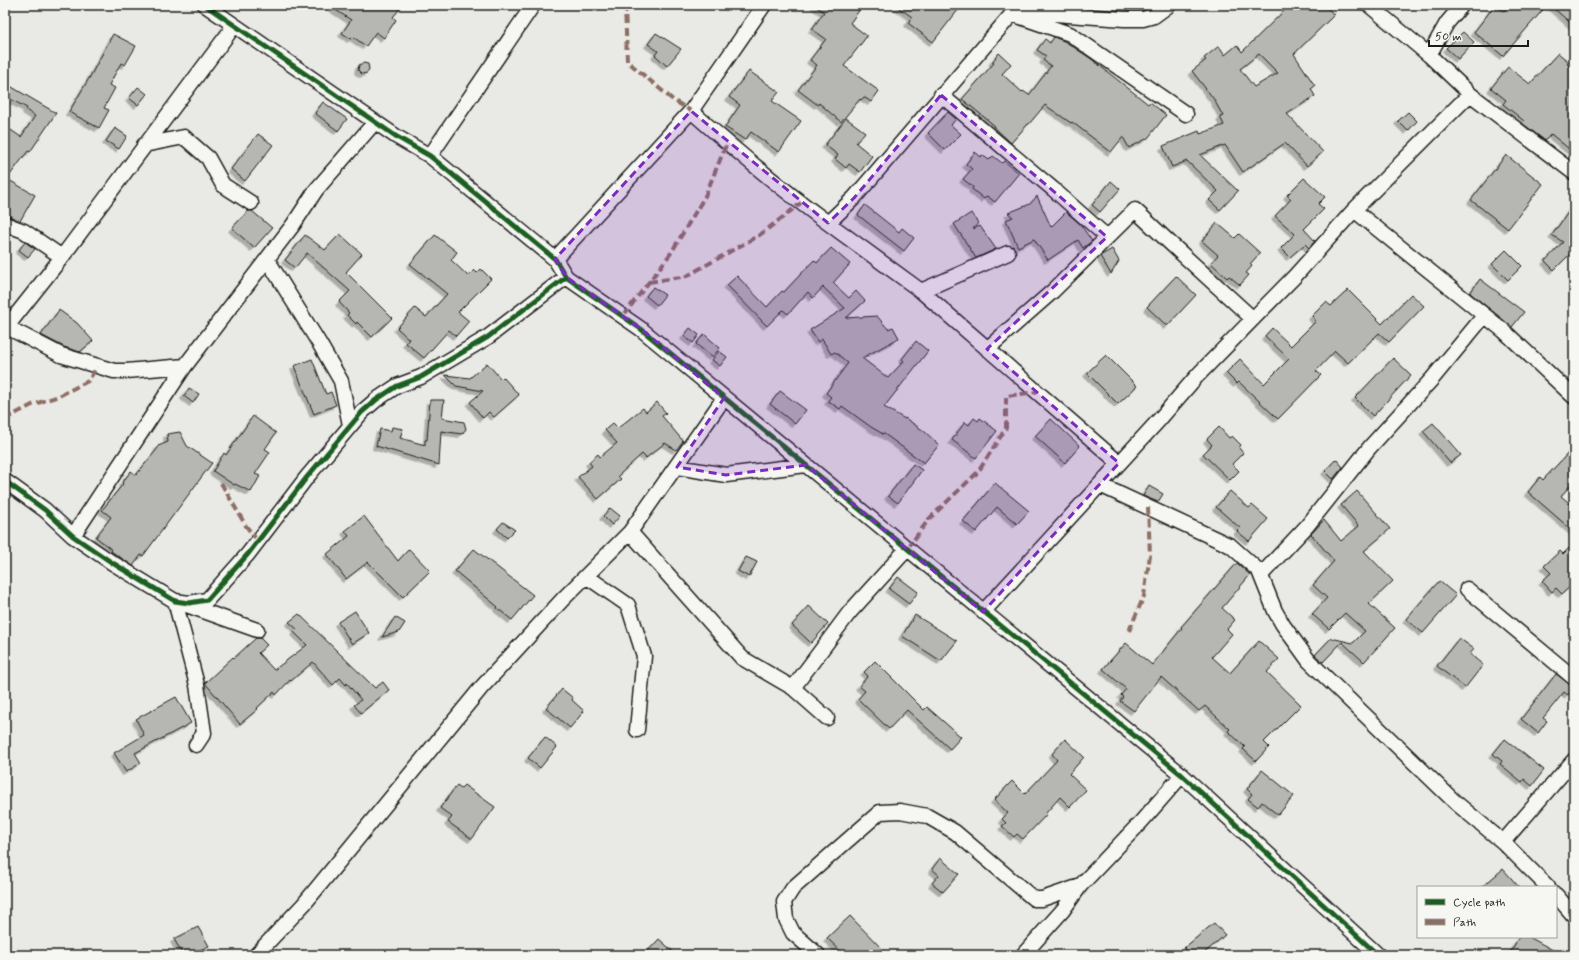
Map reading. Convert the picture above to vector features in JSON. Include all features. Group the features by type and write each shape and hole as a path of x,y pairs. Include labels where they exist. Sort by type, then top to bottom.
{"street":[{"path":"205,5 397,137 430,156 556,259 566,277 641,329 1182,775 1378,955"},
{"path":"430,156 533,5"},
{"path":"556,259 690,111 764,5"},
{"path":"1013,9 1041,13 1143,19 1154,16 1169,5"},
{"path":"1369,5 1429,55 1470,94 1574,173"},
{"path":"1429,55 1447,23 1462,5"},
{"path":"828,222 854,198 1013,9"},
{"path":"1013,9 1070,34 1186,114"},
{"path":"185,366 114,371 61,355 6,328 62,257 234,26"},
{"path":"983,612 1160,420 1197,376 1294,276 1354,210 1470,94"},
{"path":"941,95 1053,189 1107,237"},
{"path":"690,111 801,203 920,291 1119,463"},
{"path":"73,536 185,366 293,225 316,190 375,122"},
{"path":"144,145 184,137 208,158 223,185 251,203"},
{"path":"987,349 1053,291 1135,210 1253,319"},
{"path":"1354,210 1504,331 1574,397"},
{"path":"5,224 24,231 62,257"},
{"path":"920,291 1008,253"},
{"path":"267,258 319,343 340,381 350,425"},
{"path":"175,601 189,603 207,600 248,554 307,477 350,425 376,400 397,386 421,377 488,337 566,277"},
{"path":"1261,576 1307,526 1370,447 1432,379 1484,316"},
{"path":"256,955 304,904 481,688 563,598 630,532 724,398"},
{"path":"677,467 726,476 806,465"},
{"path":"5,481 45,510 73,536 111,562 175,601 257,630"},
{"path":"1100,485 1231,546 1259,571 1275,611 1309,662 1455,802 1503,842 1547,886"},
{"path":"630,532 742,658 793,688 827,718"},
{"path":"793,688 849,613 907,549"},
{"path":"586,576 628,605 644,656 637,730"},
{"path":"1467,589 1574,678"},
{"path":"175,601 197,685 204,733 196,745"},
{"path":"1503,842 1574,760"},
{"path":"1023,955 1063,910 1080,886 1138,825 1182,775"},
{"path":"818,955 793,933 786,919 784,902 793,888 880,812 900,811 927,816 955,832 1034,899 1042,900 1080,886"},
{"path":"1557,896 1574,916"}],"highlighted area":[{"path":"941,95 1107,237 987,349 1119,463 983,612 806,465 726,475 677,467 724,398 641,329 566,277 555,259 691,111 828,223 854,198"}],"building":[{"path":"328,5 403,5 393,17 396,20 384,38 376,32 366,46 353,37 351,39 342,33 351,20"},
{"path":"814,5 863,5 850,23 867,36 844,66 879,91 871,102 864,97 861,100 860,99 841,122 819,103 818,105 798,90 817,65 810,60 826,39 812,29 824,12"},
{"path":"895,5 962,5 933,42 908,23 912,17"},
{"path":"1290,5 1325,5 1334,15 1294,54 1315,86 1311,89 1315,96 1287,114 1323,152 1307,166 1285,143 1243,172 1225,145 1200,155 1238,191 1220,210 1209,200 1218,191 1187,161 1172,167 1163,146 1199,131 1200,134 1224,125 1220,117 1223,116 1213,98 1192,71 1206,60 1204,58 1219,46 1225,55 1237,45 1242,52","holes":["1259,54 1278,73 1254,87 1240,69"]},
{"path":"1495,5 1504,11 1509,5 1547,5 1503,56 1474,32"},
{"path":"1550,5 1574,5 1574,26"},
{"path":"1463,32 1474,42 1458,59 1446,48"},
{"path":"656,33 681,49 667,66 655,55 658,51 648,44"},
{"path":"113,34 136,46 125,65 121,63 109,85 115,88 104,108 109,110 99,128 69,112"},
{"path":"1054,37 1066,42 1090,58 1148,104 1150,102 1166,115 1148,138 1129,148 1123,137 1111,152 1072,122 1071,123 1045,105 1011,143 994,127 995,126 962,99 994,63 992,62 999,53 1011,64 1002,74 1022,92 1023,91 1029,95 1051,66 1043,60 1046,56 1037,50 1045,39 1050,43"},
{"path":"1558,53 1569,62 1567,64 1574,70 1574,153 1551,134 1545,141 1522,123 1524,121 1503,104 1506,100 1491,88 1508,67 1530,84"},
{"path":"363,63 368,64 369,69 367,73 362,74 358,70 359,65"},
{"path":"749,71 779,92 772,101 801,121 779,152 751,132 745,140 725,127 740,105 729,97"},
{"path":"5,83 56,113 30,152 28,151 7,179 35,195 20,221 5,214 5,126 21,137 35,116 26,110 27,108 5,96"},
{"path":"138,87 147,94 138,105 129,98"},
{"path":"323,102 347,119 338,131 315,113"},
{"path":"948,112 956,119 951,125 961,134 945,150 928,133"},
{"path":"1408,112 1417,121 1408,131 1398,121"},
{"path":"846,118 865,132 856,143 872,156 860,172 849,164 846,168 835,159 838,155 825,145"},
{"path":"115,128 127,136 119,149 106,141"},
{"path":"258,134 273,145 245,181 231,169"},
{"path":"975,152 981,157 982,155 989,160 993,156 1002,163 1004,161 1019,173 995,202 987,196 984,199 963,179 972,169 966,164"},
{"path":"1506,155 1543,184 1508,229 1471,200"},
{"path":"1304,178 1325,197 1318,204 1324,209 1304,229 1315,241 1309,248 1305,244 1290,257 1281,248 1295,234 1275,216 1291,199 1287,195"},
{"path":"1111,181 1120,189 1100,212 1092,205"},
{"path":"1037,196 1051,227 1066,212 1080,224 1092,241 1083,248 1078,240 1048,260 1034,239 1018,247 1006,220 1013,217 1008,213 1030,204"},
{"path":"1574,204 1574,250 1554,270 1545,261 1563,242 1552,235"},
{"path":"865,205 899,232 902,228 914,238 904,251 858,215"},
{"path":"248,211 252,211 272,228 254,248 232,228"},
{"path":"971,213 978,223 973,229 980,226 996,249 976,258 954,224"},
{"path":"1217,223 1235,238 1239,234 1260,253 1250,264 1252,266 1246,273 1249,275 1240,285 1229,276 1227,278 1211,263 1218,255 1202,241"},
{"path":"340,234 362,254 346,272 392,318 372,337 357,322 356,324 347,315 349,313 339,302 350,291 307,253 295,268 285,260 305,235 325,250"},
{"path":"435,235 457,252 451,260 468,276 474,270 477,273 481,269 491,279 458,312 469,321 456,336 449,330 424,358 406,343 409,339 397,328 415,308 426,317 447,294 410,264"},
{"path":"25,242 35,249 28,257 19,250"},
{"path":"831,248 850,264 833,283 849,298 856,291 865,301 846,318 877,316 888,329 893,327 899,338 862,358 888,378 904,361 902,359 916,341 928,351 884,407 905,418 924,431 939,445 924,463 883,433 871,427 842,406 840,409 828,401 831,397 826,393 848,363 835,352 831,354 822,339 818,342 810,330 845,308 823,287 813,298 808,292 788,314 783,310 767,326 727,285 737,276 767,307 782,291 784,292 814,260 817,263"},
{"path":"1112,249 1119,261 1111,274 1100,256"},
{"path":"1506,250 1522,266 1508,280 1492,264"},
{"path":"1176,276 1196,295 1167,326 1147,307"},
{"path":"1480,279 1524,312 1512,327 1470,293"},
{"path":"653,287 665,295 657,305 646,296"},
{"path":"1348,290 1382,324 1411,294 1424,306 1389,342 1379,333 1348,363 1335,351 1316,371 1321,375 1278,419 1239,382 1237,384 1226,373 1240,359 1264,384 1289,359 1265,336 1272,328 1291,346 1316,321 1312,316 1326,302 1331,306"},
{"path":"59,310 77,323 93,341 80,352 64,347 41,335"},
{"path":"690,328 699,335 693,343 684,336"},
{"path":"704,334 720,348 712,357 696,344"},
{"path":"719,351 727,357 720,366 712,360"},
{"path":"1106,355 1137,386 1118,404 1087,373"},
{"path":"1393,358 1411,375 1373,416 1355,398"},
{"path":"312,359 326,394 331,392 336,405 314,414 294,366"},
{"path":"487,363 501,379 503,377 519,395 494,417 489,412 483,418 470,402 483,391 456,386 445,375 470,378"},
{"path":"189,388 199,394 193,403 184,396"},
{"path":"780,391 806,410 795,424 770,404"},
{"path":"430,400 444,400 442,418 464,422 466,429 462,434 441,431 439,465 376,446 380,429 391,431 392,427 403,429 400,438 425,445 425,440 427,440"},
{"path":"657,402 666,413 662,416 683,441 676,450 665,443 646,458 642,454 618,476 621,479 598,499 578,477 592,466 589,462 598,454 600,457 617,443 605,430 613,423 618,428 643,408 646,412"},
{"path":"253,416 276,433 265,449 270,452 255,474 260,476 251,492 235,484 234,485 213,471 224,453 226,455"},
{"path":"974,418 978,421 980,418 997,431 976,458 952,440 965,422 969,425"},
{"path":"1051,419 1080,446 1065,463 1035,436"},
{"path":"1433,423 1461,455 1450,463 1423,431"},
{"path":"1219,427 1229,438 1232,436 1241,445 1239,448 1243,453 1232,464 1239,471 1230,480 1203,454 1212,445 1207,439"},
{"path":"180,432 187,446 212,463 143,556 141,555 133,566 111,551 112,550 96,537 111,517 102,510 123,484 122,483 131,471 136,475 158,448 158,446 168,442 167,434"},
{"path":"1574,447 1574,481 1561,496 1574,507 1574,532 1528,492 1540,477 1543,480"},
{"path":"1336,459 1343,467 1333,479 1325,471"},
{"path":"913,464 922,470 898,503 888,496"},
{"path":"995,483 1029,511 1017,524 997,507 976,532 963,521"},
{"path":"1149,486 1163,494 1158,502 1143,496"},
{"path":"1230,491 1249,508 1252,505 1268,519 1249,541 1237,531 1240,528 1216,507"},
{"path":"1357,491 1390,529 1364,551 1393,581 1369,604 1395,628 1364,662 1342,642 1323,662 1315,655 1331,638 1353,643 1365,631 1345,613 1329,629 1312,614 1327,598 1313,585 1334,561 1311,534 1324,520 1341,541 1359,526 1341,505"},
{"path":"610,508 620,516 612,525 603,516"},
{"path":"364,516 398,561 409,549 430,571 403,597 368,562 346,579 327,554 349,536 345,531"},
{"path":"503,522 515,530 507,538 497,529"},
{"path":"1569,548 1574,553 1574,583 1562,594 1556,588 1552,592 1542,581 1551,573 1544,566 1560,551 1563,554"},
{"path":"474,549 533,595 512,620 455,571"},
{"path":"746,557 757,562 749,577 738,571"},
{"path":"1237,563 1250,575 1222,608 1235,620 1227,629 1232,634 1212,657 1230,673 1259,641 1279,659 1267,672 1301,705 1264,742 1269,747 1256,761 1243,749 1245,747 1228,731 1230,729 1205,706 1199,711 1161,677 1134,711 1120,701 1123,697 1121,695 1126,689 1103,669 1126,643 1152,665 1182,628 1181,627"},
{"path":"898,577 918,592 909,604 889,589"},
{"path":"1439,581 1456,595 1423,633 1406,619"},
{"path":"809,606 828,624 811,643 792,625"},
{"path":"355,611 369,633 352,644 338,622"},
{"path":"299,614 375,688 383,682 389,690 361,713 354,705 361,700 347,683 346,685 340,678 333,685 313,662 291,681 290,680 276,695 274,692 257,708 258,709 240,724 205,683 256,638 260,638 267,645 258,653 274,670 307,645 294,632 297,629 289,622"},
{"path":"915,615 957,641 941,661 902,636"},
{"path":"395,617 405,623 399,632 382,637"},
{"path":"1459,638 1474,649 1470,654 1483,665 1465,688 1437,666"},
{"path":"875,661 924,710 927,707 961,737 950,749 907,710 889,729 858,699 865,691 859,686 868,676 864,672"},
{"path":"1556,674 1574,687 1568,695 1564,692 1543,718 1547,721 1538,733 1521,719"},
{"path":"562,689 573,698 572,700 584,711 570,728 546,708"},
{"path":"176,697 191,723 135,753 141,763 126,772 114,753 144,735 136,719"},
{"path":"545,737 557,747 540,768 528,758"},
{"path":"1065,739 1084,757 1069,774 1086,790 1070,807 1060,797 1046,813 1047,814 1023,839 1017,834 1014,837 1002,826 1006,823 1002,819 1008,813 994,800 1012,781 1025,794 1057,760 1052,754"},
{"path":"1505,739 1544,770 1532,786 1524,779 1522,782 1500,764 1502,761 1493,754"},
{"path":"1262,770 1294,796 1278,815 1262,802 1258,807 1248,799 1252,794 1247,789"},
{"path":"457,785 461,788 464,785 495,807 472,839 448,822 452,817 440,808"},
{"path":"940,858 959,874 943,892 932,883 939,875 932,869"},
{"path":"1503,869 1518,886 1483,886"},
{"path":"850,916 888,955 845,955 827,938"},
{"path":"1214,923 1225,935 1202,955 1190,955 1184,948"},
{"path":"198,927 209,946 189,955 183,955 174,939"},
{"path":"1518,938 1531,938 1562,955 1509,955"},
{"path":"659,939 677,955 644,955"}],"marked path":[{"path":"625,5 627,61 673,100 691,111"},
{"path":"623,316 671,253 705,196 727,143"},
{"path":"649,282 687,276 761,234 801,203"},
{"path":"5,419 32,405 59,396 88,381 97,367"},
{"path":"907,549 929,519 978,472 1006,428 1006,396 1037,392"},
{"path":"221,483 246,526 258,541"},
{"path":"1129,631 1144,596 1150,555 1148,507"}],"cycle path":[{"path":"205,5 397,137 430,156 555,259 566,277 641,329 1182,775 1378,955"},
{"path":"5,481 45,510 73,536 111,562 175,601 189,603 207,600 248,554 307,477 362,412 376,400 397,386 421,377 488,337 566,277"}]}
